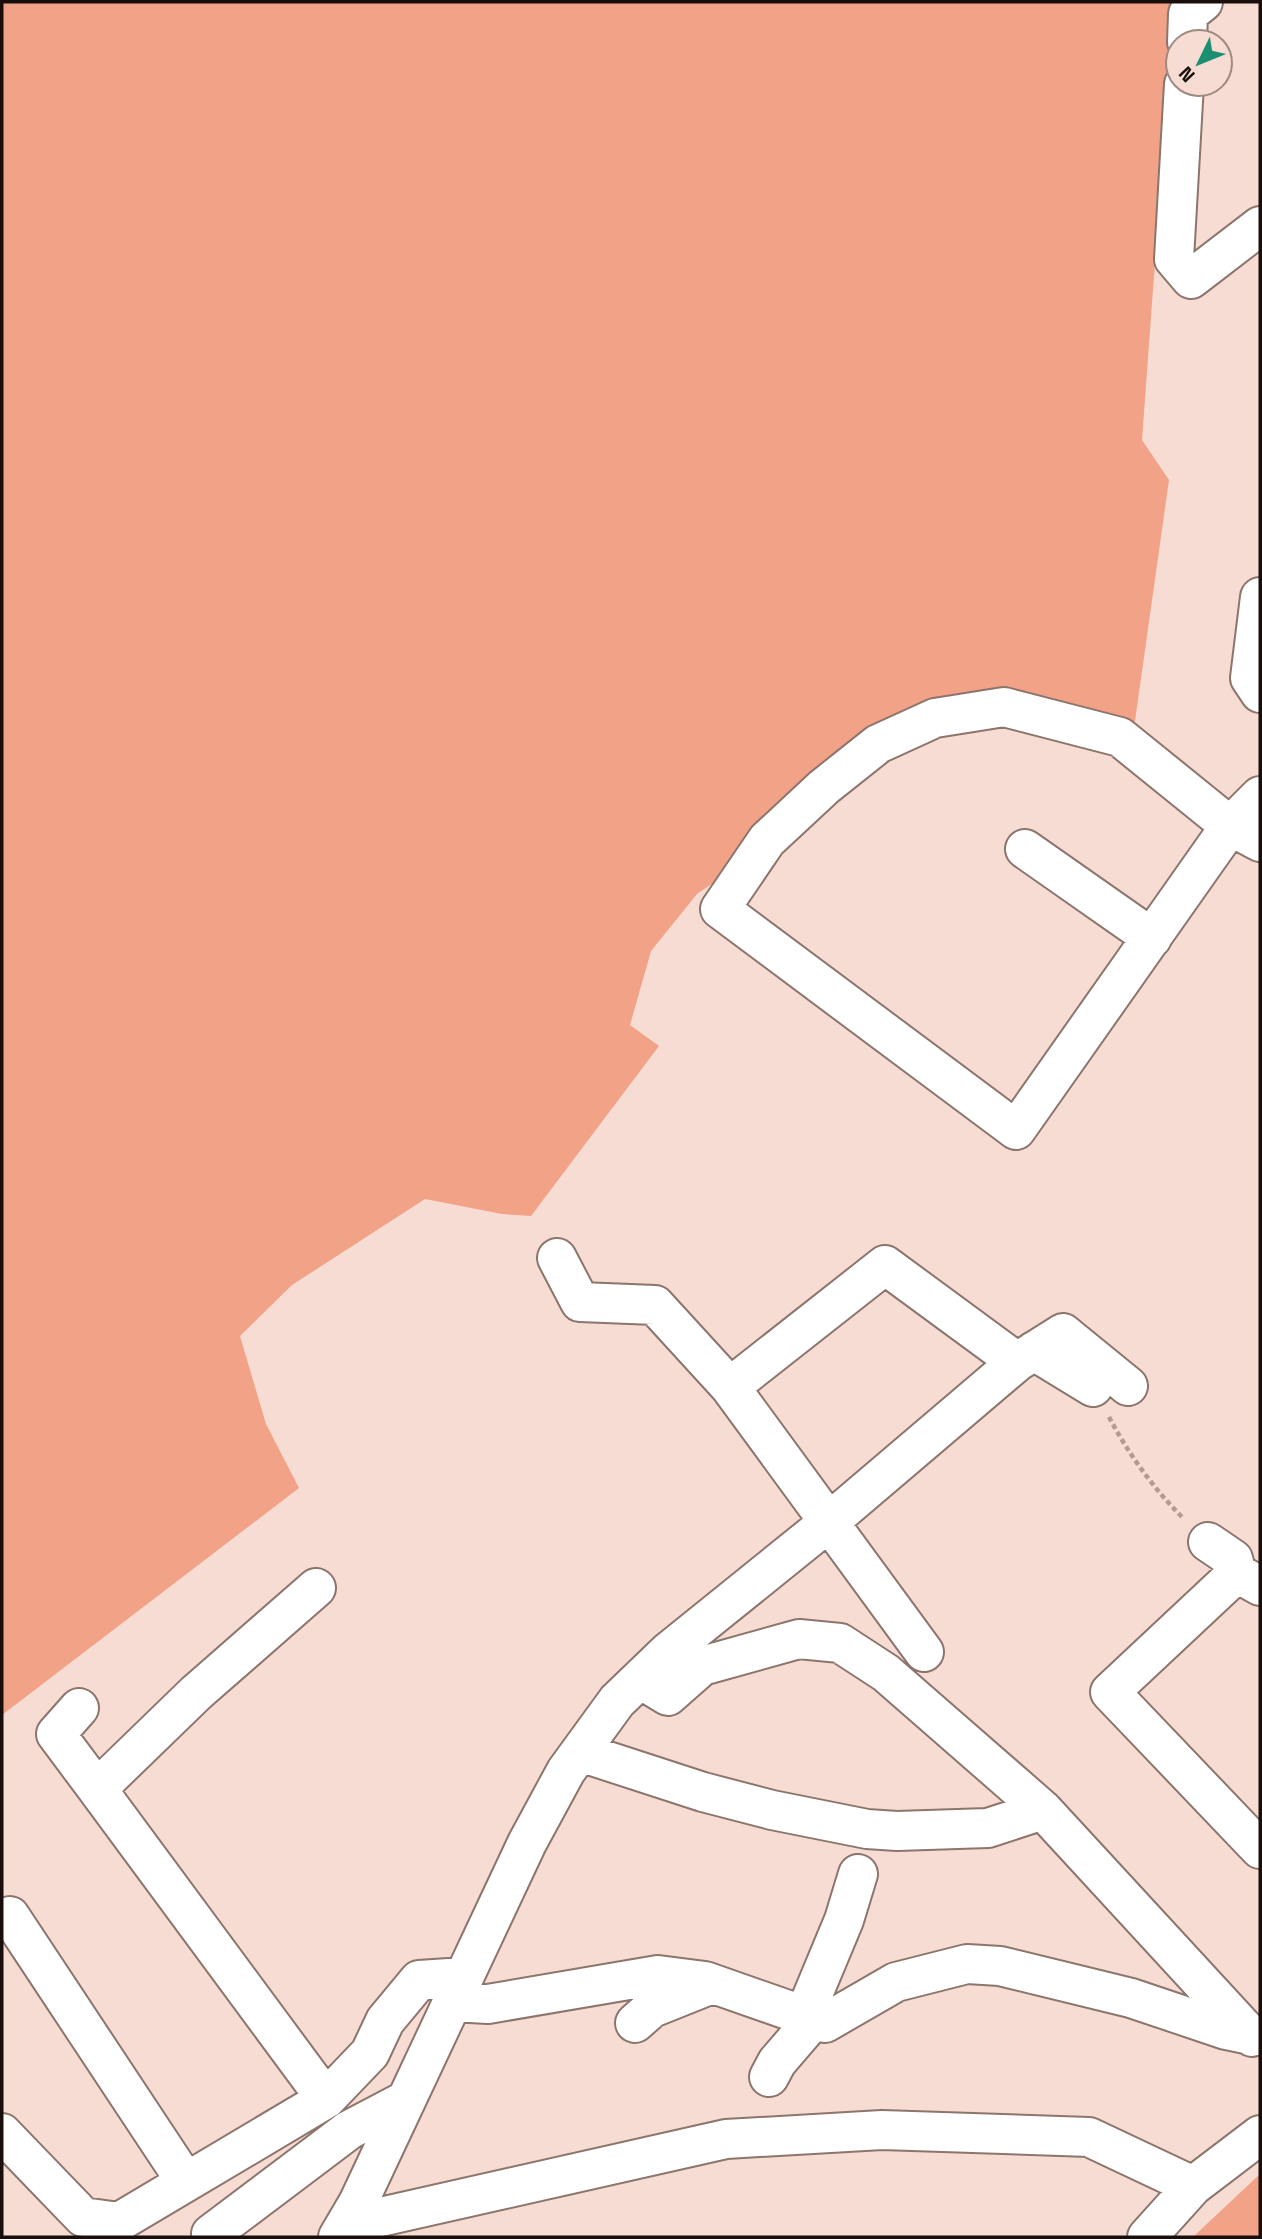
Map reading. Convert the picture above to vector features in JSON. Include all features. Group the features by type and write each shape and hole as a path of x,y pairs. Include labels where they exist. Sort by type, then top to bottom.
{"street":[{"path":"1188,28 1188,14 1203,2"},
{"path":"1183,98 1174,259 1191,279 1260,226"},
{"path":"1260,597 1250,678 1260,692"},
{"path":"1245,834 1120,737 1004,707 935,718 878,744 824,787 767,840 720,909 1016,1130 1152,937 1245,834 1260,796"},
{"path":"1025,849 1152,937"},
{"path":"557,1258 580,1302 655,1305 730,1387 924,1652"},
{"path":"730,1387 885,1265 1025,1357 1110,1386"},
{"path":"341,2231 358,2203 527,1843 566,1771 617,1701 669,1651 829,1522 1025,1357"},
{"path":"1208,1542 1233,1559 1248,1579 1110,1692 1260,1849"},
{"path":"97,1789 196,1693 316,1588"},
{"path":"640,1679 668,1696 702,1666 799,1639 839,1643 886,1673 1042,1810 1255,2040"},
{"path":"79,1708 55,1734 326,2099"},
{"path":"580,1752 703,1792 772,1810 867,1829 897,1831 988,1828 1042,1810"},
{"path":"769,2077 809,2017 858,1874"},
{"path":"10,1916 186,2182"},
{"path":"2,2133 83,2217 119,2222 326,2099 370,2053 385,2021 419,1980 458,1989 488,2004 658,1975 712,1983 825,2023 896,1982 967,1964 1000,1966 1117,1995 1255,2040"},
{"path":"635,2023 652,2008 712,1983"},
{"path":"211,2234 349,2130 406,2100"},
{"path":"341,2231 726,2139 881,2130 1089,2137 1193,2186"},
{"path":"1147,2237 1193,2186 1260,2135"}],"path":[{"path":"1110,1386 1122,1443 1156,1488 1208,1542"}],"shaded area":[{"path":"2,2 1174,2 1172,28 1164,28 1164,98 1167,98 1142,440 1169,480 1133,735 931,713 732,870 697,894 651,951 630,1025 659,1046 531,1216 502,1214 425,1199 292,1285 240,1336 266,1424 299,1488 2,1715"},
{"path":"1260,2174 1260,2237 1193,2237"}]}
